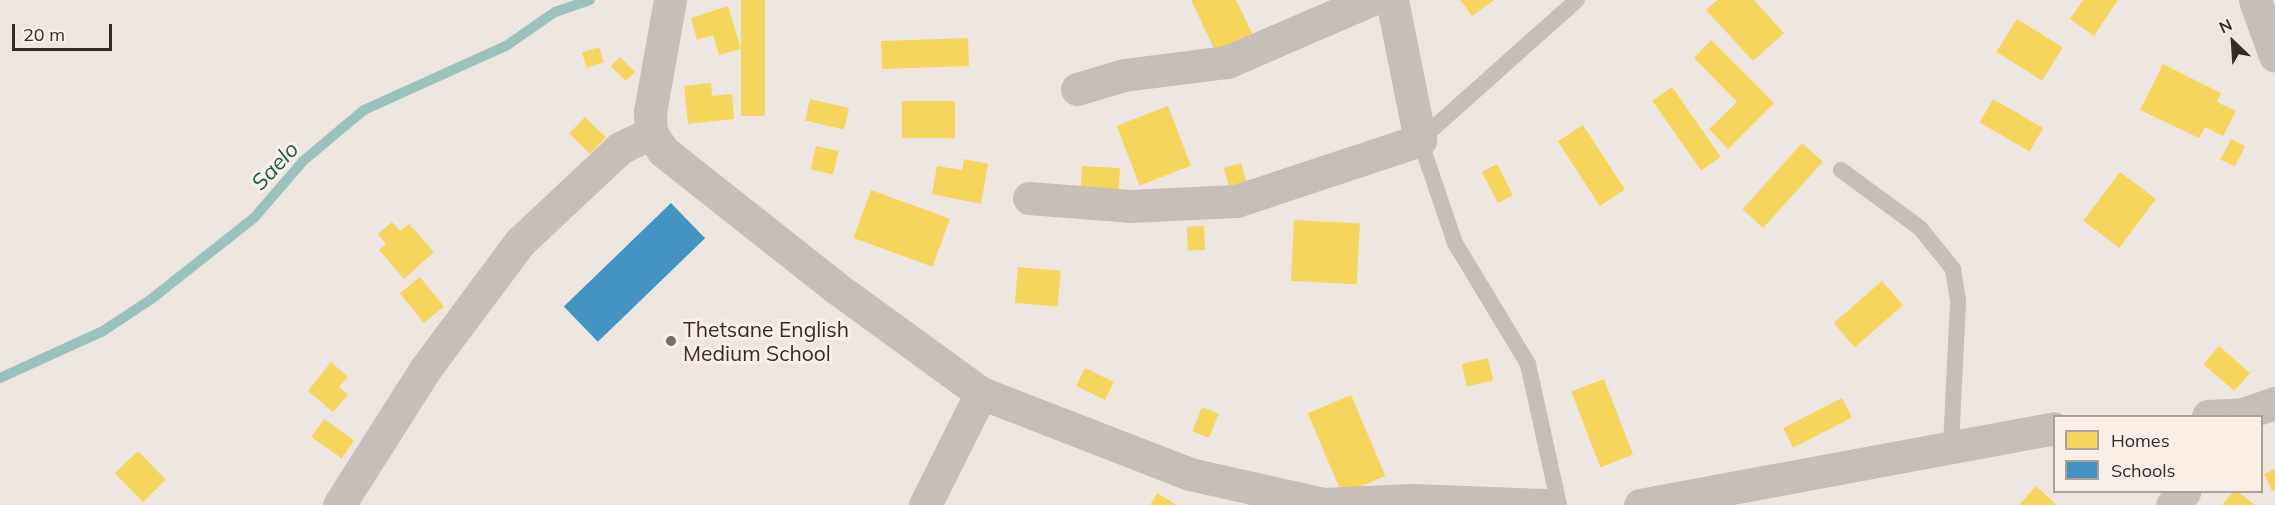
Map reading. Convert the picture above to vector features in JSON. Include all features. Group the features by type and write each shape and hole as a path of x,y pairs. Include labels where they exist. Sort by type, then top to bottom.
{"street":[{"path":"670,0 650,112 651,133 688,175 981,393 1190,474 1324,504 1545,505"},
{"path":"1077,89 1124,75 1227,62 1370,0"},
{"path":"1029,198 1130,206 1236,201 1420,140 1392,0"},
{"path":"2255,0 2275,56"},
{"path":"339,505 426,369 520,242 620,148 651,133"},
{"path":"925,505 981,393"},
{"path":"2242,415 2275,403"},
{"path":"1640,505 2053,428"},
{"path":"2172,505 2183,493"}],"lane":[{"path":"1559,505 1528,364 1455,243 1420,140 1577,0"},
{"path":"1841,170 1920,228 1953,269 1958,302 1951,446"}],"building: Homes":[{"path":"741,0 765,0 765,116 741,116"},
{"path":"1191,0 1236,0 1254,37 1217,55"},
{"path":"1460,0 1494,0 1472,16"},
{"path":"1717,0 1754,0 1784,33 1753,61 1706,10"},
{"path":"2083,0 2118,0 2094,36 2070,19"},
{"path":"728,6 741,49 719,55 713,35 697,40 691,18"},
{"path":"2017,19 2063,48 2042,81 1996,52"},
{"path":"968,38 969,66 882,69 881,41"},
{"path":"1711,40 1774,103 1728,149 1709,129 1737,102 1694,58"},
{"path":"599,47 604,62 587,68 582,53"},
{"path":"620,57 635,72 626,81 611,66"},
{"path":"2163,64 2221,93 2217,102 2236,111 2223,136 2205,127 2199,138 2140,110"},
{"path":"711,83 712,96 732,94 734,119 688,124 684,86"},
{"path":"1672,87 1721,157 1701,170 1652,101"},
{"path":"810,99 849,108 844,129 805,120"},
{"path":"1993,99 2043,128 2030,151 1980,122"},
{"path":"902,101 955,101 955,138 902,138"},
{"path":"1168,106 1191,166 1140,185 1117,126"},
{"path":"585,117 606,137 590,154 569,134"},
{"path":"1583,125 1625,190 1600,206 1558,141"},
{"path":"2231,139 2245,146 2235,167 2221,159"},
{"path":"1802,143 1823,162 1763,228 1742,209"},
{"path":"816,146 838,151 833,175 811,169"},
{"path":"964,159 988,164 981,204 932,194 937,166 962,170"},
{"path":"1241,163 1248,188 1231,193 1224,168"},
{"path":"1497,164 1513,195 1498,203 1482,172"},
{"path":"1082,166 1120,168 1118,198 1080,196"},
{"path":"2120,172 2156,199 2119,248 2083,221"},
{"path":"871,190 950,219 932,267 854,238"},
{"path":"1294,220 1360,223 1357,284 1291,281"},
{"path":"392,222 400,231 409,224 434,252 404,279 379,250 386,244 378,234"},
{"path":"1204,226 1205,250 1188,251 1187,227"},
{"path":"1018,267 1061,271 1058,307 1015,303"},
{"path":"420,277 444,307 424,323 400,293"},
{"path":"1882,281 1903,305 1855,347 1834,323"},
{"path":"2219,346 2250,373 2234,391 2203,364"},
{"path":"1488,358 1493,380 1467,386 1462,364"},
{"path":"331,362 348,377 339,387 348,395 333,412 308,391"},
{"path":"1085,368 1114,382 1105,400 1076,386"},
{"path":"1604,379 1633,455 1600,467 1571,392"},
{"path":"1351,395 1385,476 1342,494 1308,413"},
{"path":"1842,398 1852,418 1793,448 1783,428"},
{"path":"1202,407 1219,414 1209,438 1192,431"},
{"path":"324,419 354,440 342,458 311,437"},
{"path":"138,451 166,480 143,502 115,473"},
{"path":"2275,469 2275,490 2272,491 2264,474"},
{"path":"2036,486 2057,505 2019,505"},
{"path":"1157,493 1177,505 1150,505"},
{"path":"2232,493 2239,493 2255,505 2222,505"}],"building: Schools":[{"path":"671,203 705,238 598,342 564,307"}],"waterway":[{"name":"Saelo","path":"0,378 103,331 150,300 254,218 303,161 364,110 506,46 555,12 590,0"}],"place":[{"name":"Thetsane English Medium School","path":"671,341"}]}
